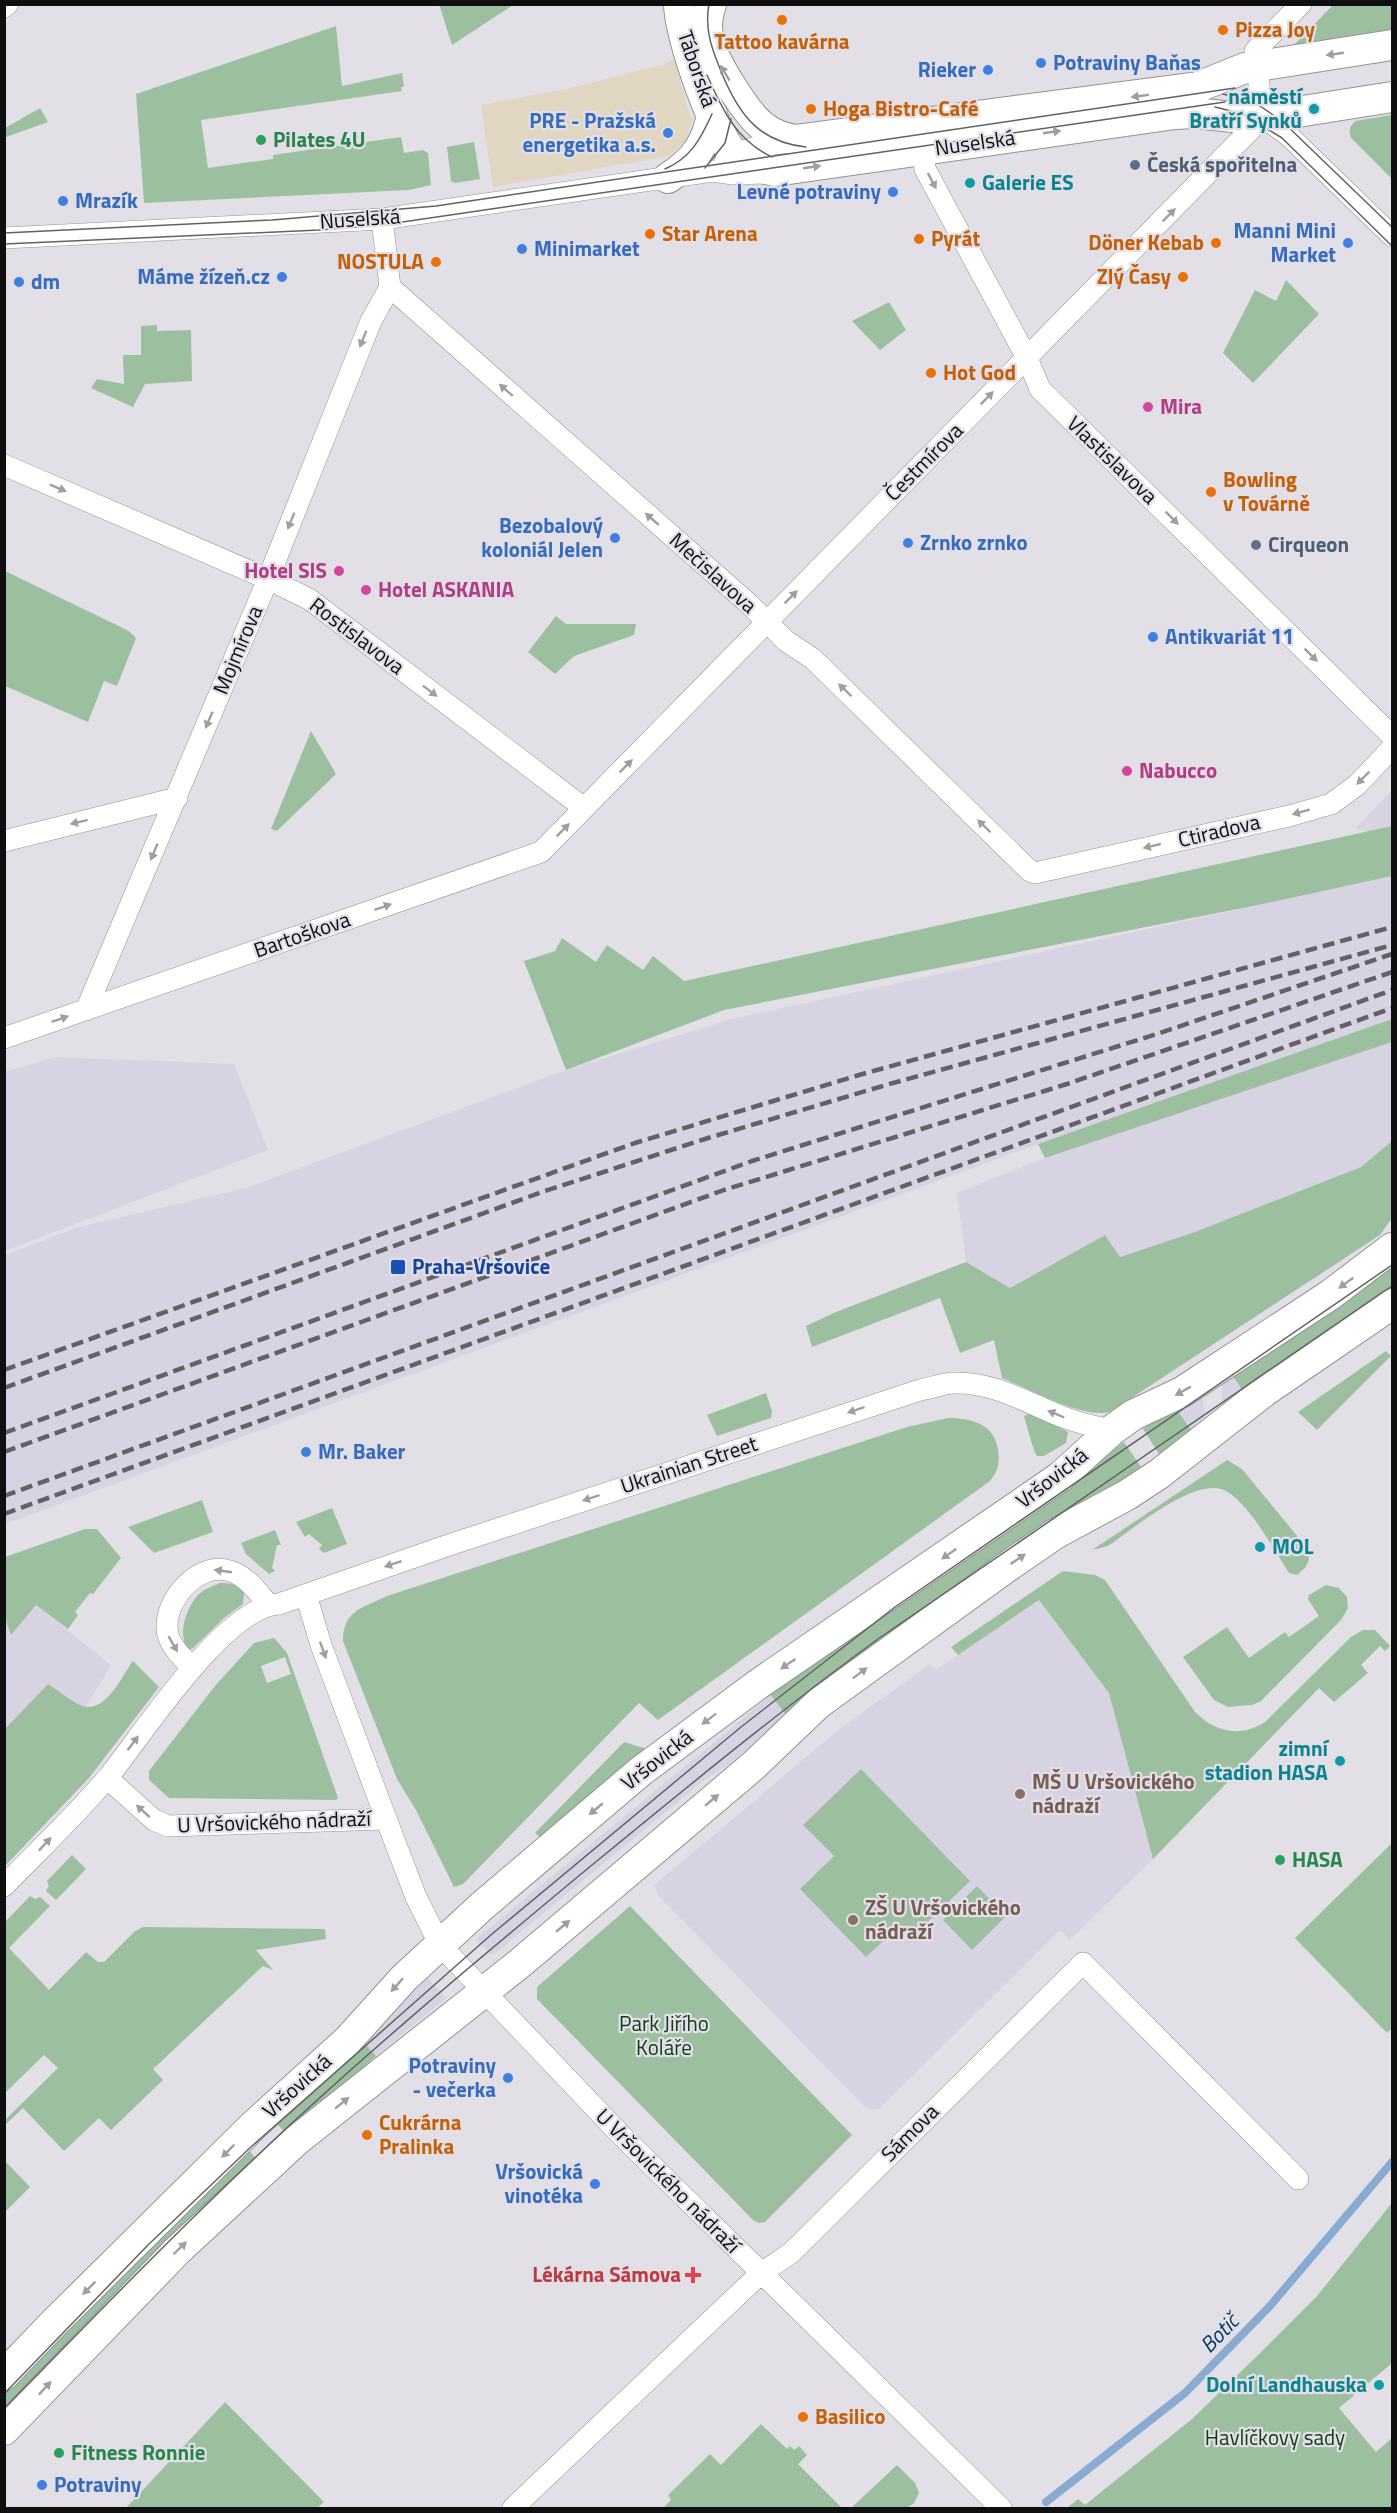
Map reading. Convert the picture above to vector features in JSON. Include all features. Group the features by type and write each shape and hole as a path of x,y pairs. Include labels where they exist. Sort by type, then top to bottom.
{"main road":[{"name":"Táborská","path":"680,4 685,43 720,143"},
{"name":"Táborská","path":"711,4 707,25 710,46 744,105 757,122"},
{"path":"1256,66 1392,45"},
{"name":"Nuselská","path":"720,143 751,166 775,171 922,137 1198,87 1236,70 1256,66"},
{"path":"1263,117 1392,97"},
{"name":"Nuselská","path":"757,122 783,138 804,141 922,137 1194,113 1238,118 1263,117"},
{"path":"668,178 697,154 710,129 720,143"},
{"name":"Vršovická","path":"4,2375 253,2126 347,2041 404,1978 562,1836 711,1717 1060,1477 1112,1430 1133,1415 1191,1387 1330,1295 1392,1248"},
{"name":"Vršovická","path":"4,2430 170,2258 279,2155 519,1964 753,1766 819,1703 1055,1534 1127,1495 1176,1462 1265,1391 1392,1304"},
{"path":"253,2126 279,2155"}],"street":[{"path":"1300,4 1255,51 1263,117 1289,136 1392,236"},
{"name":"Čestmírova","path":"584,808 1263,117"},
{"name":"Vlastislavova","path":"922,137 926,170 1027,358 1040,389 1392,736"},
{"name":"Nuselská","path":"4,238 382,219 668,178 720,143 754,147 804,141"},
{"path":"382,219 390,287"},
{"name":"Mojmírova","path":"86,1010 268,579 371,321 390,287"},
{"name":"Mečislavova","path":"390,287 786,641 813,659 1026,867"},
{"name":"Rostislavova","path":"4,465 268,579 309,599 584,808"},
{"name":"Ctiradova","path":"1026,867 1035,873 1289,816 1331,804 1356,785 1392,748"},
{"path":"4,841 177,798"},
{"name":"Bartoškova","path":"4,1038 541,852 584,808"},
{"name":"Ukrainian Street","path":"4,1886 107,1778 191,1668 236,1626 268,1605 279,1604 920,1390 953,1383 1009,1393 1061,1416 1089,1426 1112,1430"},
{"path":"191,1668 171,1644 166,1626 168,1616 189,1582 210,1569 223,1569 236,1573 253,1587 268,1605"},
{"name":"U Vršovického nádraží","path":"306,1594 321,1645 386,1819 416,1897 440,1945 621,2135 1000,2508"},
{"name":"U Vršovického nádraží","path":"107,1778 154,1820 168,1826 386,1819"},
{"name":"Sámova","path":"513,2508 760,2274 791,2253 1083,1963 1298,2179"}],"shaded area":[{"path":"674,59 692,122 686,140 669,156 493,187 481,105 576,87 665,64"},
{"path":"1392,790 1392,827 1367,832 1356,828"},
{"path":"1392,876 1392,1019 1038,1144 5,1524 5,1255 79,1227 246,1188 566,1070 732,1019"},
{"path":"1392,1042 1392,1141 1361,1167 1195,1232 1119,1257 1105,1235 1010,1288 966,1262 957,1193 1045,1158"},
{"path":"55,1057 234,1064 268,1150 5,1251 5,1072"},
{"path":"1229,1371 1246,1395 1222,1411 1222,1377"},
{"path":"1202,1389 1205,1423 1192,1431 1176,1407"},
{"path":"5,1591 36,1605 111,1665 5,1841"},
{"path":"1039,1600 1109,1693 1153,1859 1070,1940 1060,1930 880,2108 872,2110 865,2107 658,1895 654,1885 841,1728 930,1664 936,1670"},
{"path":"771,1695 787,1716 727,1766 703,1781 492,1956 476,1939"},
{"path":"428,1978 446,1998 376,2056 362,2040 365,2035"}],"green space":[{"path":"439,4 513,4 513,5 452,45"},
{"path":"1333,5 1392,5 1392,33 1292,47"},
{"path":"336,26 342,86 402,73 404,86 401,87 402,91 201,120 208,168 273,159 273,155 401,137 404,153 423,150 428,153 431,185 409,190 144,203 136,94"},
{"path":"40,108 48,122 6,137 5,128"},
{"path":"1392,115 1392,179 1352,139 1350,127 1355,121"},
{"path":"474,142 480,179 455,183 451,181 447,147"},
{"path":"1286,280 1319,314 1253,383 1223,353 1255,290 1276,301"},
{"path":"889,302 906,330 880,350 852,321"},
{"path":"157,325 157,331 191,330 192,381 145,384 133,407 91,388 97,379 124,384 123,355 141,355 141,326"},
{"path":"5,571 129,631 136,638 117,686 104,681 88,722 5,686"},
{"path":"556,616 566,624 636,624 634,635 574,656 555,674 528,652"},
{"path":"311,731 336,774 277,831 271,829"},
{"path":"1392,826 1392,876 1258,905 724,1010 566,1070 524,961 555,951 562,938 596,962 607,945 643,970 653,956 684,981"},
{"path":"1392,1019 1392,1042 1045,1158 1038,1144"},
{"path":"1392,1141 1392,1218 1380,1235 1110,1412 1098,1413 1071,1407 1002,1378 994,1340 960,1353 940,1298 812,1347 806,1326 836,1312 966,1262 1010,1288 1105,1235 1120,1257 1195,1232 1361,1167"},
{"path":"1392,1258 1392,1292 1246,1395 1229,1371"},
{"path":"1386,1351 1391,1356 1317,1430 1298,1412"},
{"path":"766,1393 772,1411 771,1418 717,1436 707,1415"},
{"path":"1175,1407 1192,1431 1159,1454 1143,1429"},
{"path":"1037,1415 1068,1432 1066,1443 1044,1456 1037,1456 1024,1416"},
{"path":"948,1418 973,1421 987,1428 992,1434 996,1441 999,1459 997,1470 990,1481 658,1720 639,1703 463,1884 454,1887 416,1810 397,1779 343,1641 346,1623 356,1611 387,1596 907,1427"},
{"path":"1124,1442 1141,1467 787,1716 766,1689"},
{"path":"1227,1460 1242,1469 1307,1548 1309,1560 1305,1568 1297,1575 1289,1573 1260,1527 1242,1504 1224,1490 1211,1488 1181,1498 1148,1517 1108,1546 1092,1550"},
{"path":"202,1500 213,1532 154,1553 128,1527"},
{"path":"332,1508 347,1544 324,1553 319,1549 322,1545 309,1534 305,1537 296,1522"},
{"path":"85,1529 97,1529 121,1558 93,1594 90,1593 75,1612 78,1615 68,1629 36,1605 11,1635 5,1618 5,1557"},
{"path":"275,1530 281,1545 277,1545 272,1568 275,1571 269,1574 246,1554 241,1543"},
{"path":"1063,1571 1095,1575 1105,1580 1195,1712 1219,1728 1246,1730 1265,1722 1351,1637 1363,1630 1375,1630 1390,1646 1385,1651 1380,1646 1361,1665 1368,1673 1334,1702 1319,1688 1153,1859 1109,1693 1039,1600 958,1655 951,1647"},
{"path":"220,1583 233,1584 241,1589 244,1592 243,1604 188,1650 183,1629 190,1607 200,1593"},
{"path":"1326,1585 1339,1588 1347,1597 1348,1608 1341,1620 1261,1701 1252,1705 1228,1707 1214,1700 1183,1657 1227,1627 1249,1658 1285,1632 1289,1637 1319,1616 1308,1599 1309,1595"},
{"path":"274,1638 287,1653 338,1798 336,1800 169,1798 149,1780 149,1771 215,1686 254,1643","holes":["285,1657 291,1674 267,1683 261,1666"]},
{"path":"133,1661 159,1687 89,1778 5,1866 5,1729 48,1684 80,1705 89,1707 97,1705 105,1700 118,1685"},
{"path":"624,1742 647,1749 540,1837 535,1833"},
{"path":"861,1769 970,1881 912,1937 900,1925 866,1957 800,1889 834,1856 803,1825"},
{"path":"1392,1843 1392,2028 1387,2033 1295,1938"},
{"path":"72,1855 86,1869 56,1900 46,1891 49,1886 47,1881"},
{"path":"977,1886 1006,1916 972,1950 943,1920"},
{"path":"30,1896 35,1899 40,1897 50,1906 9,1948 49,1990 86,1952 98,1962 104,1962 135,1931 143,1927 325,1929 326,1939 256,1950 273,1970 263,1966 153,2069 163,2080 111,2130 99,2118 64,2151 23,2108 5,2125 5,2120 58,2068 44,2055 5,2093 5,1922"},
{"name":"Park Jiřího Koláře","path":"630,1906 852,2135 765,2222 759,2223 753,2220 537,1999 537,1987"},
{"path":"362,2040 376,2056 287,2135 273,2119"},
{"path":"245,2146 259,2162 5,2417 4,2386"},
{"path":"5,2161 30,2187 5,2212"},
{"name":"Havlíčkovy sady","path":"1392,2203 1392,2363 1339,2408 1376,2452 1392,2438 1392,2508 1067,2508 1078,2499 1085,2505 1192,2419 1317,2296"},
{"path":"225,2402 324,2502 317,2508 126,2508"},
{"path":"761,2424 787,2449 790,2446 794,2450 799,2446 807,2455 798,2464 842,2508 663,2508 671,2500 668,2495 710,2454 721,2465"},
{"path":"897,2465 915,2483 919,2493 914,2503 907,2508 851,2508"}],"waterway":[{"name":"Botič","path":"1046,2502 1185,2393 1270,2306 1392,2162"}],"tram line":[{"path":"709,4 710,41 723,76 745,115 764,133 790,144 806,147"},
{"path":"707,75 732,123 749,142 772,157"},
{"path":"4,233 272,220 436,206 1235,88"},
{"path":"1223,94 1254,102 1282,121 1392,227"},
{"path":"4,244 319,230 382,225 1225,102"},
{"path":"1215,107 1243,114 1282,138 1392,246"},
{"path":"665,169 682,159 694,146 712,114"},
{"path":"705,168 725,143 731,119"},
{"path":"4,2394 148,2245 252,2146 492,1934 741,1727 895,1607 1392,1265"},
{"path":"4,2409 161,2249 296,2120 374,2049 687,1787 878,1639 1392,1286"}],"railway":[{"path":"4,1370 635,1143 859,1075 1392,927"},
{"path":"4,1388 542,1192 708,1138 886,1085 1392,945"},
{"path":"4,1433 752,1161 1157,1034 1392,954"},
{"path":"4,1452 724,1190 1067,1084 1392,972"},
{"path":"4,1496 1392,990"},
{"path":"4,1514 1392,1008"}],"place":[{"name":"Tattoo kavárna","path":"782,20"},
{"name":"Pizza Joy","path":"1223,30"},
{"name":"Potraviny Baňas","path":"1041,63"},
{"name":"Rieker","path":"988,70"},
{"name":"Hoga Bistro-Café","path":"811,109"},
{"name":"náměstí Bratří Synků","path":"1314,109"},
{"name":"PRE - Pražská energetika a.s.","path":"668,133"},
{"name":"Pilates 4U","path":"261,140"},
{"name":"Česká spořitelna","path":"1135,165"},
{"name":"Galerie ES","path":"970,183"},
{"name":"Levné potraviny","path":"893,192"},
{"name":"Mrazík","path":"63,201"},
{"name":"Star Arena","path":"650,234"},
{"name":"Pyrát","path":"919,239"},
{"name":"Döner Kebab","path":"1216,243"},
{"name":"Manni Mini Market","path":"1348,243"},
{"name":"Minimarket","path":"522,249"},
{"name":"NOSTULA","path":"436,262"},
{"name":"Máme žízeň.cz","path":"282,277"},
{"name":"Zlý Časy","path":"1183,277"},
{"name":"dm","path":"19,282"},
{"name":"Hot God","path":"931,373"},
{"name":"Mira","path":"1148,407"},
{"name":"Bowling v Továrně","path":"1211,492"},
{"name":"Bezobalový koloniál Jelen","path":"615,538"},
{"name":"Zrnko zrnko","path":"908,543"},
{"name":"Cirqueon","path":"1256,545"},
{"name":"Hotel SIS","path":"339,571"},
{"name":"Hotel ASKANIA","path":"366,590"},
{"name":"Antikvariát 11","path":"1153,637"},
{"name":"Nabucco","path":"1127,771"},
{"name":"Praha-Vršovice","path":"398,1267"},
{"name":"Mr. Baker","path":"306,1452"},
{"name":"MOL","path":"1260,1547"},
{"name":"zimní stadion HASA","path":"1340,1761"},
{"name":"MŠ U Vršovického nádraží","path":"1020,1794"},
{"name":"HASA","path":"1280,1860"},
{"name":"ZŠ U Vršovického nádraží","path":"853,1920"},
{"name":"Potraviny - večerka","path":"508,2078"},
{"name":"Cukrárna Pralinka","path":"367,2135"},
{"name":"Vršovická vinotéka","path":"595,2184"},
{"name":"Lékárna Sámova","path":"693,2275"},
{"name":"Dolní Landhauska","path":"1379,2385"},
{"name":"Basilico","path":"803,2417"},
{"name":"Fitness Ronnie","path":"59,2453"},
{"name":"Potraviny","path":"42,2485"}]}
